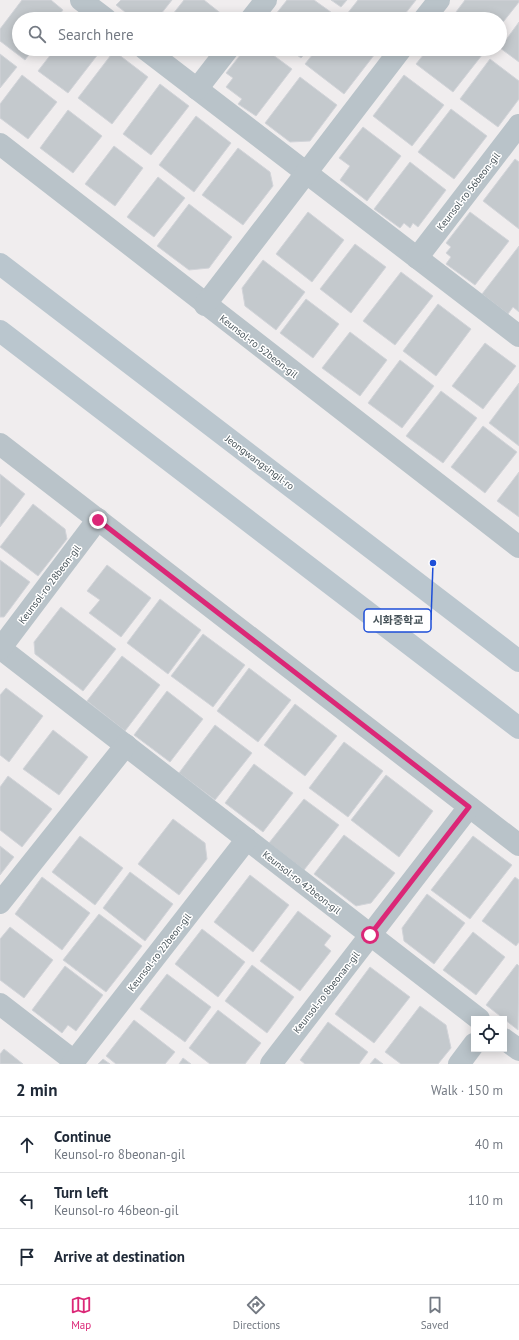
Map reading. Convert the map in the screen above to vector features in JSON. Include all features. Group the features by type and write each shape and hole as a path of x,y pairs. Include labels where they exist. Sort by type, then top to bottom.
{"street":[{"path":"257,12 266,0"},
{"path":"430,12 439,0"},
{"path":"86,2 98,12"},
{"path":"154,56 519,336"},
{"path":"197,89 223,56"},
{"path":"205,305 396,56"},
{"name":"Keunsol-ro 56beon-gil","path":"417,258 519,125"},
{"name":"Keunsol-ro 52beon-gil","path":"0,144 205,305 519,547"},
{"name":"Jeongwangsingil-ro","path":"0,264 519,661"},
{"path":"0,331 519,728"},
{"path":"0,444 519,846"},
{"name":"Keunsol-ro 28beon-gil","path":"0,649 98,520"},
{"name":"Keunsol-ro 42beon-gil","path":"0,649 475,1016"},
{"path":"0,903 126,745"},
{"name":"Keunsol-ro 8beonan-gil","path":"271,1064 469,807"},
{"name":"Keunsol-ro 22beon-gil","path":"73,1063 247,839"},
{"path":"0,1004 73,1063"},
{"path":"507,1041 519,1050"},
{"path":"459,1064 471,1048"}],"building":[{"path":"22,0 51,0 63,10 61,12 13,12"},
{"path":"121,0 172,0 163,12 125,12 116,5"},
{"path":"184,0 204,0 219,12 175,12"},
{"path":"287,0 314,0 331,12 278,12"},
{"path":"331,0 347,0 341,7"},
{"path":"358,0 416,0 407,12 349,12"},
{"path":"465,0 519,0 507,17 507,12 456,12"},
{"path":"12,13 12,50 0,41 0,29"},
{"path":"519,22 519,62 507,53 507,38"},
{"path":"0,54 17,67 0,88"},
{"path":"20,56 28,56 25,60"},
{"path":"50,56 97,56 68,93 38,71"},
{"path":"110,56 121,56 148,77 112,124 78,98"},
{"path":"239,56 274,56 292,69 256,116 238,104 242,99 226,87 233,78 226,73"},
{"path":"311,56 373,56 344,94 305,64"},
{"path":"422,56 481,56 453,92 416,64"},
{"path":"490,59 519,81 519,99 498,127 460,99"},
{"path":"22,75 57,102 28,139 0,118 0,104"},
{"path":"404,75 444,105 412,146 373,116"},
{"path":"300,77 337,105 310,141 290,142 265,123"},
{"path":"160,84 189,106 151,155 123,134"},
{"path":"451,109 487,136 454,179 418,152"},
{"path":"68,110 102,136 73,173 40,148"},
{"path":"196,116 231,143 194,192 159,165"},
{"path":"363,127 401,156 367,201 340,180 350,166 339,158"},
{"path":"114,146 143,168 115,206 85,184"},
{"path":"238,148 270,172 273,186 243,225 202,195"},
{"path":"515,159 519,162 519,229 483,201"},
{"path":"410,162 446,190 418,227 413,223 410,228 404,223 400,228 374,209"},
{"path":"158,177 185,198 154,237 127,217"},
{"path":"189,204 232,237 209,268 189,270 157,246"},
{"path":"308,212 344,240 312,282 276,254"},
{"path":"470,212 509,241 475,285 446,264 451,257 446,253 451,247 446,243"},
{"path":"355,244 386,267 351,313 320,289"},
{"path":"519,246 519,312 513,307 508,314 482,294"},
{"path":"263,260 305,292 276,330 245,306 242,288"},
{"path":"401,272 433,296 395,345 363,321"},
{"path":"306,299 339,324 313,358 280,333"},
{"path":"438,304 471,329 436,376 403,351"},
{"path":"350,332 387,360 360,396 322,368"},
{"path":"485,343 516,366 483,409 452,386"},
{"path":"400,360 434,386 402,428 368,403"},
{"path":"519,383 519,446 489,423"},
{"path":"441,391 477,418 443,463 406,436"},
{"path":"483,426 517,452 485,493 451,467"},
{"path":"519,472 519,517 497,501"},
{"path":"0,474 25,494 0,527"},
{"path":"33,504 65,529 67,539 38,576 0,547"},
{"path":"0,560 30,582 4,617 0,617"},
{"path":"107,565 151,598 121,637 89,613 100,600 87,591"},
{"path":"160,599 201,630 168,674 127,643"},
{"path":"61,607 116,649 83,691 35,654 34,642"},
{"path":"203,634 245,665 213,707 171,676"},
{"path":"122,656 160,685 125,731 87,701"},
{"path":"249,668 291,700 258,742 217,711"},
{"path":"6,688 43,716 9,762 0,755 0,695"},
{"path":"167,691 203,719 170,762 134,735"},
{"path":"295,704 337,736 305,776 264,745"},
{"path":"215,725 252,753 215,800 179,773"},
{"path":"53,730 88,757 59,795 23,769"},
{"path":"344,742 383,771 348,817 309,788"},
{"path":"254,764 293,793 263,832 225,803"},
{"path":"386,775 433,811 399,857 351,820"},
{"path":"8,776 52,809 22,847 0,830 0,787"},
{"path":"304,799 339,825 304,870 269,843"},
{"path":"173,819 205,843 207,859 179,895 138,864"},
{"path":"344,835 395,873 371,903 356,906 314,874"},
{"path":"80,836 123,868 95,905 52,872"},
{"path":"473,836 512,865 470,919 431,890"},
{"path":"0,846 14,857 0,875"},
{"path":"130,872 173,904 145,941 103,908"},
{"path":"250,875 289,905 253,952 214,922"},
{"path":"42,877 90,913 62,950 15,914"},
{"path":"515,877 519,880 519,942 516,946 482,921"},
{"path":"427,894 465,923 434,964 404,941 402,928"},
{"path":"298,911 331,936 324,945 331,951 300,991 260,961"},
{"path":"99,914 142,946 106,992 63,960"},
{"path":"10,927 53,960 24,998 0,980 0,939"},
{"path":"202,929 245,962 218,997 175,964"},
{"path":"473,932 505,957 476,995 443,970"},
{"path":"517,964 519,966 518,1030 507,1021 507,1016 500,1016 486,1005"},
{"path":"252,965 294,997 267,1033 225,1001"},
{"path":"65,966 103,995 76,1031 68,1025 62,1033 32,1010"},
{"path":"370,967 410,997 374,1043 335,1014"},
{"path":"167,974 211,1007 185,1042 140,1009"},
{"path":"420,1006 446,1025 451,1048 438,1064 401,1064 385,1052"},
{"path":"218,1010 261,1043 245,1064 210,1064 189,1048"},
{"path":"134,1020 175,1052 165,1064 116,1064 106,1056"},
{"path":"328,1022 368,1052 359,1064 305,1064 300,1060"},
{"path":"4,1049 23,1064 0,1064 0,1054"},
{"path":"183,1058 191,1064 179,1064"},
{"path":"375,1058 383,1064 370,1064"},
{"path":"103,1059 110,1064 98,1064"}],"place":[{"name":"시화중학교","path":"433,563"}],"route":[{"path":"98,520 469,807 370,935"}]}
